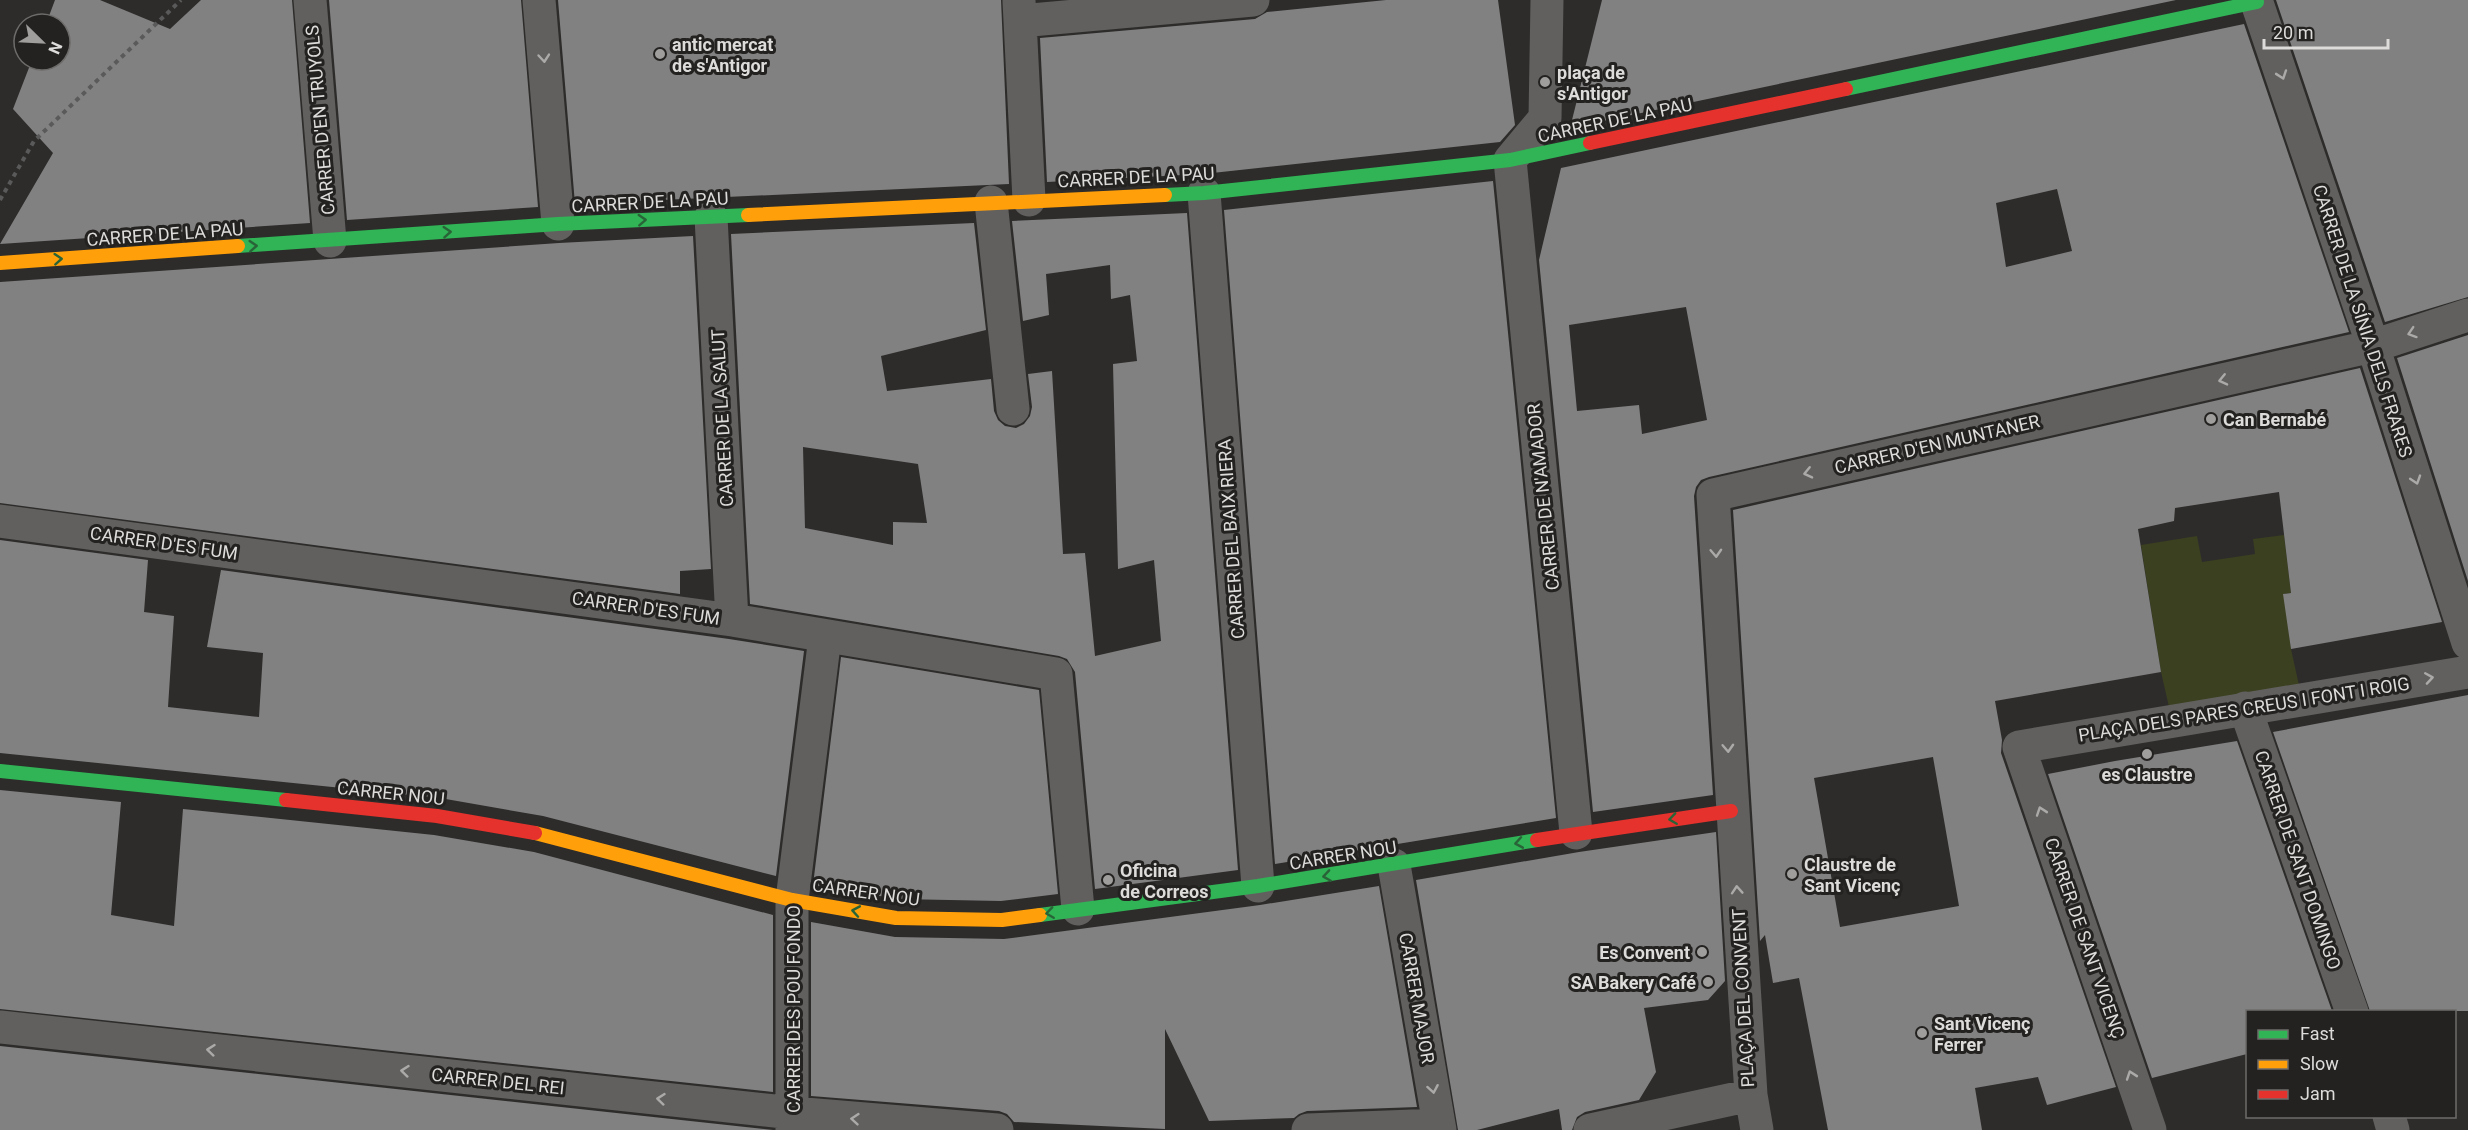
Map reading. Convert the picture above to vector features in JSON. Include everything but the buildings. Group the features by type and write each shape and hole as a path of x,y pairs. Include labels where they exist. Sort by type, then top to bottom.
{"street":[{"name":"CARRER D'EN TRUYOLS","path":"310,0 330,241"},
{"path":"539,0 558,225"},
{"path":"1029,200 1020,11 1253,0"},
{"path":"1510,160 1545,118 1547,0"},
{"name":"CARRER DE LA PAU","path":"0,263 558,225 1204,193 1510,160 2257,1"},
{"name":"CARRER DE LA SÍNIA DELS FRARES","path":"2257,1 2373,346 2468,643"},
{"name":"CARRER DE N'AMADOR","path":"1510,160 1576,833"},
{"name":"CARRER DEL BAIX RIERA","path":"1204,193 1258,886"},
{"path":"991,202 1013,409"},
{"name":"CARRER DE LA SALUT","path":"711,217 732,620"},
{"name":"CARRER D'EN MUNTANER","path":"1731,811 1713,495 2373,346 2468,315"},
{"name":"CARRER D'ES FUM","path":"0,521 732,620 1056,674 1078,909"},
{"name":"CARRER DES POU FONDO","path":"793,1122 792,900 825,637"},
{"name":"PLAÇA DELS PARES CREUS I FONT I ROIG","path":"2019,747 2468,672"},
{"name":"CARRER DE SANT DOMINGO","path":"2245,708 2352,1010"},
{"name":"CARRER DE SANT VICENÇ","path":"2019,747 2150,1130"},
{"name":"CARRER NOU","path":"0,771 437,816 538,834 792,900 896,918 1002,920 1394,866 1576,833 1731,811"},
{"name":"PLAÇA DEL CONVENT","path":"1590,1130 1751,1095 1731,811"},
{"name":"CARRER MAJOR","path":"1394,866 1439,1127"},
{"name":"CARRER DEL REI","path":"0,1027 793,1122 998,1130"},
{"path":"1751,1095 1757,1130"},
{"path":"1308,1130 1439,1127"}],"path":[{"path":"0,200 34,141 181,0"}],"green space":[{"path":"2284,535 2291,593 2284,594 2291,649 2302,699 2172,720 2161,672 2141,545 2197,536 2202,562 2255,554 2253,539"}],"traffic: fast":[{"path":"1846,89 2257,2"},
{"path":"1165,195 1204,193 1510,160 1590,143"},
{"path":"238,246 558,224 748,215"},
{"path":"0,771 286,800"},
{"path":"1040,915 1258,886 1537,840"}],"traffic: slow":[{"path":"748,215 1165,195"},
{"path":"0,263 238,246"},
{"path":"535,833 792,900 896,918 1002,920 1040,915"}],"traffic: jam":[{"path":"1590,143 1846,89"},
{"path":"286,800 437,816 535,833"},
{"path":"1537,840 1731,811"}],"place":[{"name":"antic mercat de s'Antigor","path":"660,54"},
{"name":"plaça de s'Antigor","path":"1545,82"},
{"name":"Can Bernabé","path":"2211,419"},
{"name":"es Claustre","path":"2147,754"},
{"name":"Claustre de Sant Vicenç","path":"1792,874"},
{"name":"Oficina de Correos","path":"1108,880"},
{"name":"Es Convent","path":"1702,952"},
{"name":"SA Bakery Café","path":"1708,982"},
{"name":"Sant Vicenç Ferrer","path":"1922,1033"}]}
